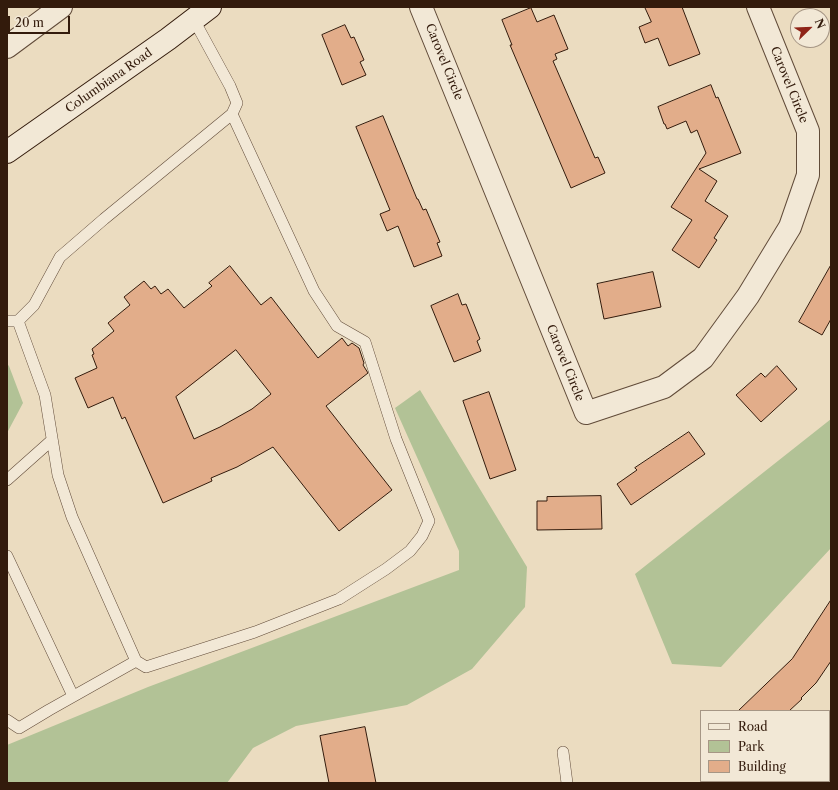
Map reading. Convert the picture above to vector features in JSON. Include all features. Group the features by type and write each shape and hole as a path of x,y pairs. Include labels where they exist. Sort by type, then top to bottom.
{"street":[{"path":"7,47 61,7"},
{"name":"Carovel Circle","path":"421,7 586,413 664,387 703,358 748,296 790,226 808,175 808,131 758,7"},
{"name":"Columbiana Road","path":"7,152 202,13"}],"lane":[{"path":"202,13 237,103 232,114 60,257 34,305 13,321 45,395 58,476 72,517 136,661 146,667 255,632 339,599 386,569 410,551 422,536 429,521 396,439 365,342 337,326 314,291 232,114"},
{"path":"7,480 52,440"},
{"path":"7,556 73,696"},
{"path":"7,720 19,728 136,661"},
{"path":"563,752 567,783"}],"green space":[{"path":"7,364 23,403 7,433"},
{"path":"420,390 527,567 525,607 472,669 407,705 296,726 253,748 227,783 7,783 7,745 148,687 459,570 459,551 395,408"},
{"path":"831,419 831,548 721,667 672,664 635,574"}],"building":[{"path":"645,7 682,7 700,54 669,66 658,38 645,43 639,27 651,22"},
{"path":"531,8 537,22 554,15 568,49 555,54 557,59 553,61 595,158 598,157 605,173 571,188 510,45 512,45 502,20"},
{"path":"345,25 351,38 354,37 364,60 360,62 366,75 342,85 322,35"},
{"path":"711,85 716,98 718,97 741,153 699,169 717,181 705,201 728,216 714,238 717,240 699,268 672,250 692,220 671,207 706,153 697,130 691,133 686,121 667,129 658,107"},
{"path":"383,116 417,199 423,210 426,209 440,242 437,243 442,256 414,267 398,226 387,231 380,214 390,210 356,127"},
{"path":"831,265 831,319 822,335 799,322"},
{"path":"230,266 261,305 271,297 318,358 342,338 348,346 352,343 359,348 364,363 363,365 368,373 326,406 392,490 339,531 273,447 237,467 211,478 212,481 163,503 125,417 122,419 113,397 88,408 75,378 97,368 92,355 94,354 92,349 114,331 108,323 130,305 124,297 144,281 151,289 155,286 161,294 168,289 184,308 212,286 209,283","holes":["236,350 271,394 252,409 220,427 194,439 176,397"]},
{"path":"653,272 661,307 604,319 597,284"},
{"path":"458,294 462,305 466,304 480,339 477,341 481,351 454,362 431,306"},
{"path":"777,366 797,389 761,422 736,395 761,373 765,377"},
{"path":"489,392 516,470 490,479 463,401"},
{"path":"689,432 705,454 631,505 617,484 637,470 635,468"},
{"path":"601,496 602,529 537,530 537,501 547,501 547,497"},
{"path":"831,600 831,661 816,683 790,710 739,710 792,659"},
{"path":"365,727 376,783 329,783 320,736"}]}
